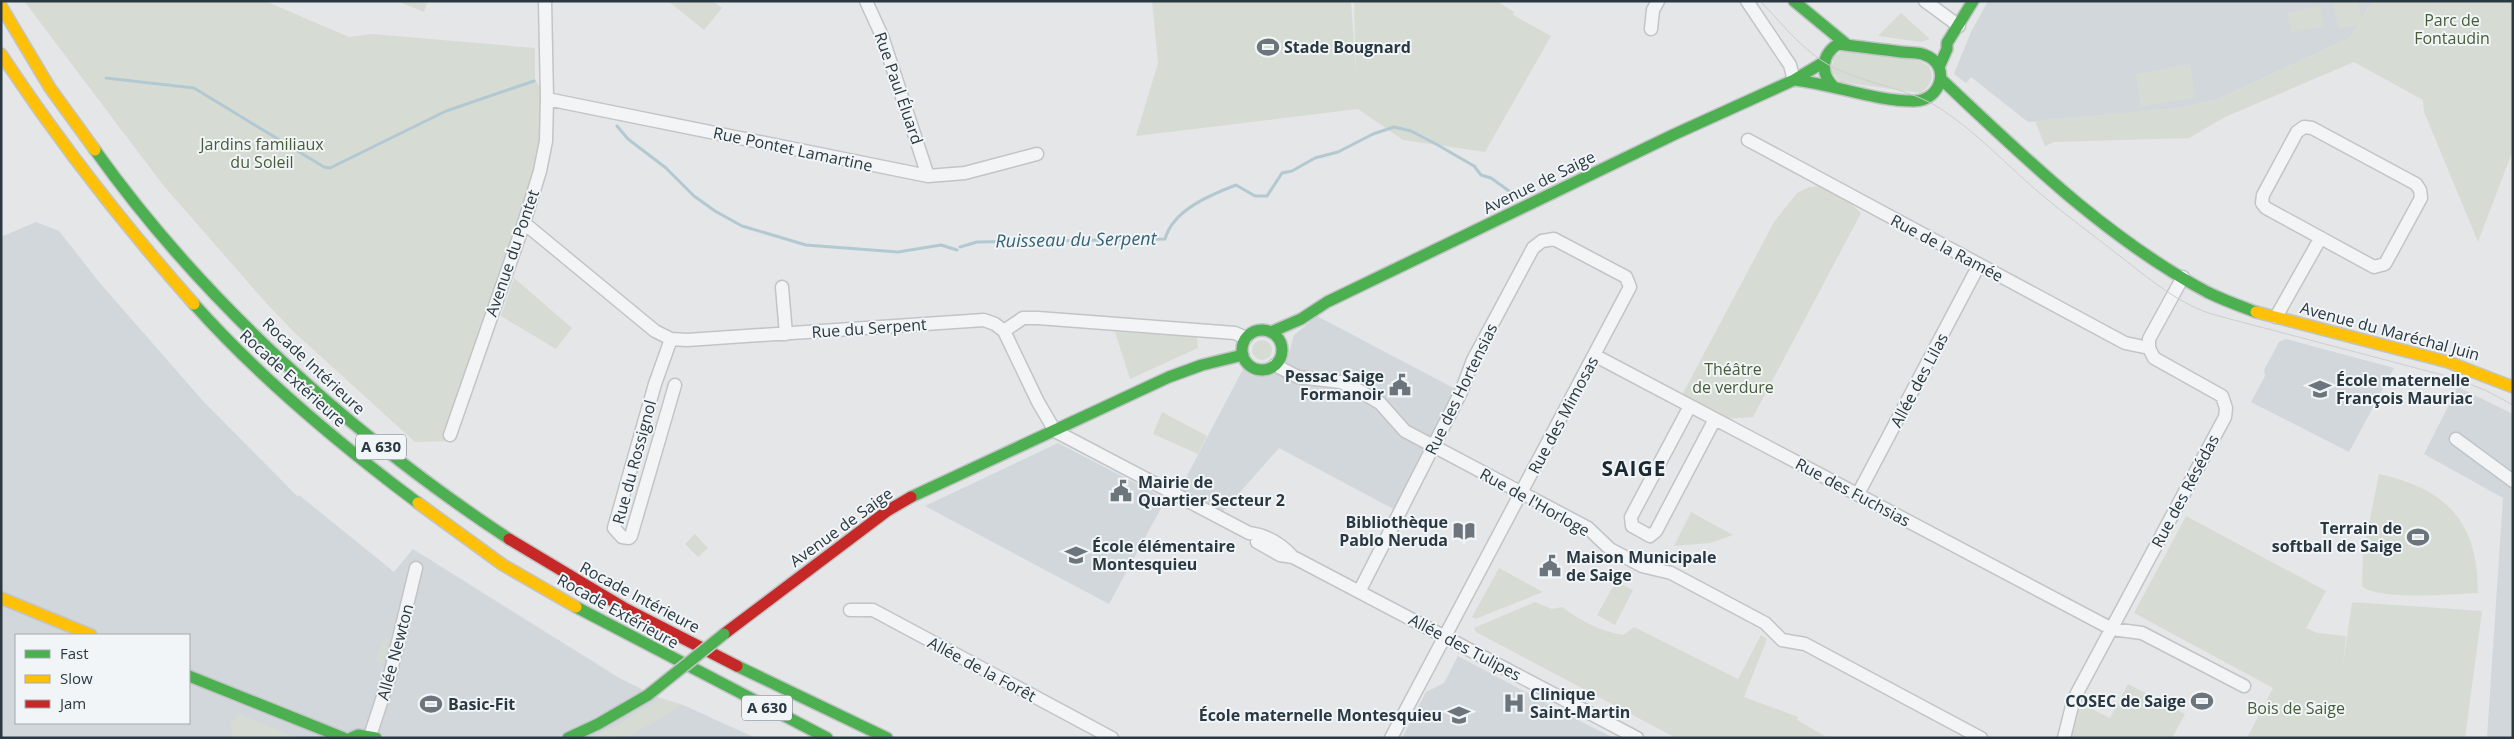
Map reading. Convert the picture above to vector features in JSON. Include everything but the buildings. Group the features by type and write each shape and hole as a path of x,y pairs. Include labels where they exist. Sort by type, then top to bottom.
{"main road":[{"path":"1794,1 1819,22 1832,29 1846,44"},
{"path":"1794,80 1815,82 1848,92 1915,101 1923,100 1938,88 1940,79 1939,67 1947,43 1960,26 1973,1"},
{"name":"Rocade Intérieure","path":"1,6 55,94 115,176 172,245 245,324 328,404 450,499 542,561 670,632 888,738"},
{"path":"1819,22 1824,34 1834,46"},
{"path":"1926,55 1940,44 1947,43"},
{"path":"1834,87 1825,78 1824,62 1834,46 1846,44 1926,55 1939,67"},
{"name":"Rocade Extérieure","path":"1,54 91,185 166,274 223,336 352,453 401,492 512,571 708,679 827,738"},
{"path":"1,60 15,76"},
{"name":"Avenue de Saige","path":"1246,338 1259,330 1271,332 1301,319 1327,302 1675,134 1794,80 1824,62"},
{"name":"Avenue du Maréchal Juin","path":"1940,79 2047,179 2143,253 2215,304 2256,312 2448,362 2513,387"},
{"name":"Avenue du Maréchal Juin","path":"1932,94 1947,97 1969,108"},
{"name":"Avenue de Saige","path":"1276,365 1282,355 1282,346 1301,319"},
{"path":"1271,332 1278,338 1282,346"},
{"path":"1246,338 1242,346 1243,355 1248,364 1257,369 1268,369 1276,365"},
{"name":"Avenue de Saige","path":"568,738 598,724 648,695 724,634 887,511 913,496 1177,374 1243,355"},
{"path":"1,598 89,634"},
{"path":"190,676 344,738"},
{"path":"311,726 322,738"},
{"path":"350,738 373,737"}],"street":[{"name":"Avenue du Pontet","path":"539,1 541,54 545,67"},
{"name":"Avenue du Pontet","path":"450,435 524,223 544,149 547,99 545,1"},
{"name":"Rue Paul Éluard","path":"866,1 882,36 928,176"},
{"path":"1651,29 1653,10 1658,1"},
{"path":"1747,1 1790,65 1794,80"},
{"path":"1925,1 1960,26"},
{"name":"Rue Pontet Lamartine","path":"547,99 928,176 965,173 1037,154"},
{"path":"2304,127 2321,132 2416,184 2422,198 2385,264 2379,268 2374,268 2320,239 2266,208 2262,203 2263,195 2288,148 2297,132 2304,127"},
{"name":"Rue de la Ramée","path":"1748,140 2124,343 2148,348"},
{"path":"524,223 655,331 671,339"},
{"name":"Rue des Hortensias","path":"1359,592 1461,392 1473,360 1533,248 1542,241 1554,239 1595,260"},
{"path":"2276,317 2320,239"},
{"name":"Rue des Mimosas","path":"1391,738 1630,288 1626,277 1595,260"},
{"name":"Allée des Lilas","path":"1858,494 1979,265"},
{"path":"2148,348 2149,339 2181,281"},
{"path":"782,287 786,334"},
{"path":"1055,431 1038,402 1004,331 1023,318 1235,333 1246,338"},
{"name":"Rue du Serpent","path":"671,339 786,334 984,320 995,324 1004,331"},
{"name":"Rue du Rossignol","path":"671,339 655,384 614,528 615,532 622,537 629,538 631,536 675,385"},
{"name":"Rue des Résédas","path":"2064,738 2075,699 2222,422 2226,408 2222,396 2154,358 2148,348"},
{"name":"Rue des Fuchsias","path":"1594,355 2112,629"},
{"name":"Rue de l'Horloge","path":"1276,365 1298,377 1341,382 1358,390 1380,403 1405,431 1588,528 1610,549 1642,566 1671,573 1765,623 1782,640 1805,644 1981,738"},
{"path":"1690,406 1631,517 1632,526 1650,536 1656,531 1715,419"},
{"path":"1082,418 1079,432 1086,448"},
{"name":"Allée des Tulipes","path":"1055,431 1249,533 1262,545 1280,555 1293,557 1637,738"},
{"path":"2456,439 2513,480"},
{"name":"Allée Newton","path":"373,737 416,568"},
{"name":"Allée de la Forêt","path":"850,610 873,610 1112,738"},
{"path":"2112,629 2142,632 2244,686"}],"shaded area":[{"path":"1988,1 2372,1 2350,38 2216,100 2179,108 2028,122 1971,77 1966,83 1954,74 1971,32"},
{"path":"36,222 59,231 99,282 203,401 298,497 299,495 394,572 413,549 621,679 660,698 683,705 756,738 1,738 1,237"},
{"path":"1317,316 1461,392 1399,512 1279,448 1218,517 1177,495 1243,369 1252,376 1266,377 1278,373 1286,364 1294,335"},
{"name":"École maternelle François Mauriac","path":"2286,339 2394,368 2349,452 2251,402 2265,376 2264,370 2279,342"},
{"path":"2458,387 2513,414 2513,738 2487,738 2503,498 2424,454"},
{"name":"École élémentaire Montesquieu","path":"1058,443 1166,499 1109,604 925,506"},
{"path":"1458,656 1614,738 1402,738 1426,692 1444,683"}],"green space":[{"name":"Jardins familiaux du Soleil","path":"24,1 265,1 349,37 372,34 535,48 535,79 547,99 546,141 447,441 415,442 295,333 267,304 163,185"},
{"path":"397,1 428,1 424,12"},
{"path":"668,1 713,1 722,8 704,30"},
{"path":"1152,1 1351,1 1356,72 1354,1 1497,1 1514,12 1513,15 1551,36 1485,152 1403,140 1358,109 1136,136 1158,63"},
{"name":"Parc de Fontaudin","path":"2333,1 2358,1 2362,18 2372,1 2513,1 2513,150 2478,242 2424,112 2423,100 2354,62 2225,117 2189,138 2054,142 2045,146 2035,121 2179,108 2216,100 2350,38 2357,25 2339,29"},
{"path":"2319,6 2324,26 2292,33 2287,13"},
{"path":"1901,13 1930,39 1921,42 1878,36"},
{"path":"1842,51 1916,59 1929,66 1931,81 1921,93 1840,82 1831,71 1834,57"},
{"path":"2190,64 2195,97 2141,107 2136,74"},
{"name":"Théâtre de verdure","path":"1819,186 1849,202 1861,213 1753,417 1724,419 1682,395 1774,222 1797,193 1809,187"},
{"path":"514,278 572,328 556,349 501,316"},
{"path":"1115,332 1197,336 1198,348 1130,379"},
{"path":"1262,340 1269,343 1272,350 1269,357 1262,360 1255,357 1252,350 1255,343"},
{"path":"1162,412 1207,436 1198,454 1153,434"},
{"name":"Terrain de softball de Saige","path":"2379,474 2424,489 2441,500 2454,513 2465,529 2472,547 2477,568 2478,593 2399,595 2383,594 2362,586 2363,554"},
{"path":"1691,512 1733,535 1710,543 1674,546"},
{"name":"Bois de Saige","path":"2186,516 2326,591 2306,628 2318,633 2346,636 2343,666 2352,602 2482,611 2465,738 2247,738 2273,688 2134,613"},
{"path":"695,534 708,548 698,557 685,544"},
{"path":"1499,568 1543,592 1475,619 1472,617"},
{"path":"1616,581 1633,590 1615,625 1597,615"},
{"path":"1535,602 1552,609 1562,607 1591,625 1614,633 1623,635 1634,627 1738,679 1761,635 1767,639 1744,697 1798,717 1797,720 1828,738 1676,738 1476,632 1474,628"},
{"path":"384,639 389,639 382,664 376,660"},
{"path":"2128,684 2185,714 2172,738 2064,738 2082,704 2110,718"},
{"path":"660,698 683,705 630,736 591,738 621,723"},
{"path":"239,714 296,738 232,738 231,724"}],"waterway":[{"name":"Ruisseau du Serpent","path":"106,78 194,88 324,167 330,168 446,111 534,81"},
{"name":"Ruisseau du Serpent","path":"617,126 628,139 666,168 694,196 715,211 742,226 806,245 898,252 941,245 957,250"},
{"name":"Ruisseau du Serpent","path":"960,247 977,242 1165,239 1169,229 1176,220 1184,212 1204,199 1236,185 1255,196 1267,196 1282,173 1292,171 1315,158 1338,152 1373,134 1394,127 1411,131 1436,144 1474,166 1481,175 1491,178 1516,196"}],"tram line":[{"path":"1760,1 1796,39 1827,64 1852,75 1929,102 1954,118 2058,208 2179,299 2215,315 2454,378 2487,391 2513,405"}],"traffic: fast":[{"path":"1794,1 1846,44"},
{"path":"1939,67 1947,49 1947,43 1973,1"},
{"path":"1794,80 1884,98 1914,101 1931,95 1940,82 1941,74 1933,60 1923,54 1838,44 1832,48 1824,65 1826,76 1834,87"},
{"path":"1271,332 1301,319 1327,302 1675,134 1794,80 1824,62"},
{"path":"1941,79 2003,138 2067,194 2134,247 2170,271 2207,292 2256,312"},
{"path":"95,150 184,261 284,363 338,411 394,456 451,499 509,539"},
{"path":"194,304 246,358 301,409 418,503"},
{"path":"1258,330 1266,330 1273,333 1279,339 1282,350 1279,361 1273,367 1266,370 1258,370 1251,367 1245,361 1242,354 1242,346 1245,339 1251,333 1258,330"},
{"path":"911,497 1169,377 1202,365 1243,355"},
{"path":"576,607 827,738"},
{"path":"648,695 724,634"},
{"path":"737,666 887,738"},
{"path":"190,676 344,738"},
{"path":"568,738 598,724 648,695"},
{"path":"351,738 358,735 376,738"}],"traffic: slow":[{"path":"1,6 50,88 95,150"},
{"path":"1,54 93,182 142,244 194,304"},
{"path":"2256,312 2448,362 2513,387"},
{"path":"418,503 503,565 576,607"},
{"path":"1,598 89,634"}],"traffic: jam":[{"path":"724,634 887,511 911,497"},
{"path":"509,539 626,609 737,666"}],"place":[{"name":"Stade Bougnard","path":"1268,47"},
{"name":"Pessac Saige Formanoir","path":"1400,385"},
{"name":"École maternelle François Mauriac","path":"2320,389"},
{"name":"Mairie de Quartier Secteur 2","path":"1121,491"},
{"name":"Bibliothèque Pablo Neruda","path":"1464,531"},
{"name":"Terrain de softball de Saige","path":"2418,537"},
{"name":"École élémentaire Montesquieu","path":"1076,555"},
{"name":"Maison Municipale de Saige","path":"1550,566"},
{"name":"COSEC de Saige","path":"2202,701"},
{"name":"Clinique Saint-Martin","path":"1514,703"},
{"name":"Basic-Fit","path":"431,704"},
{"name":"École maternelle Montesquieu","path":"1459,715"}],"district":[{"name":"SAIGE","path":"1634,469"}]}
